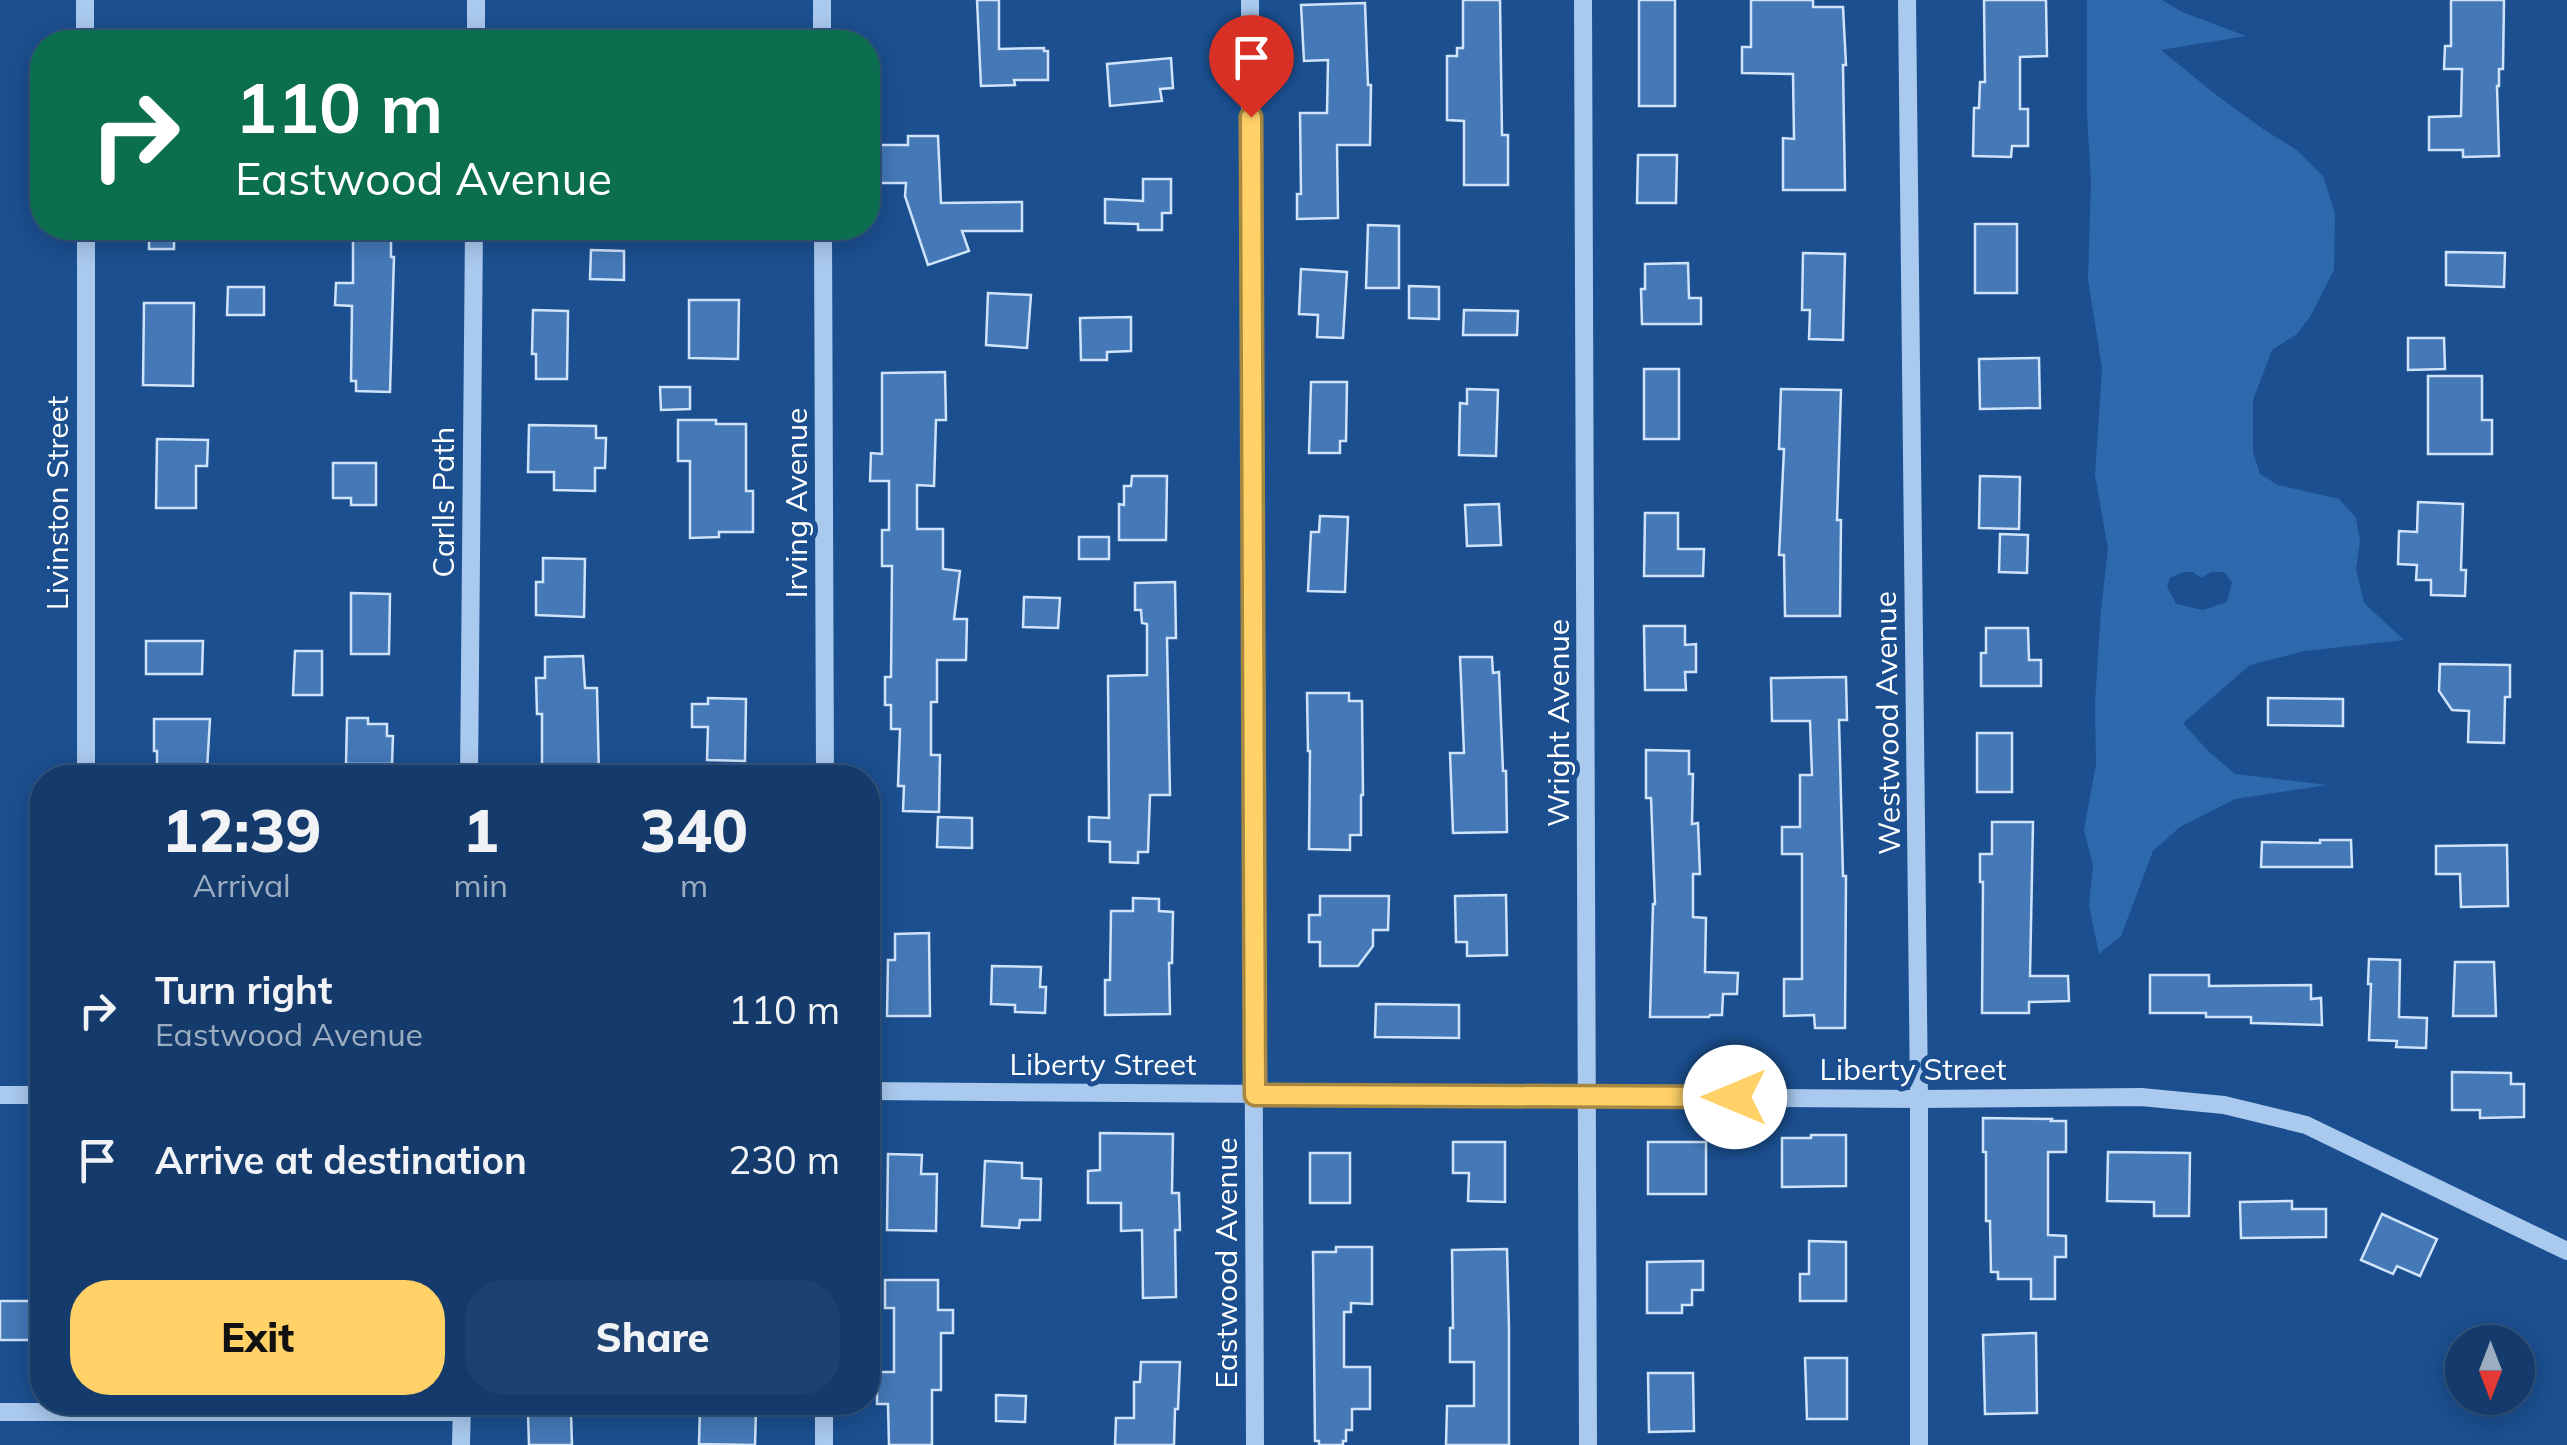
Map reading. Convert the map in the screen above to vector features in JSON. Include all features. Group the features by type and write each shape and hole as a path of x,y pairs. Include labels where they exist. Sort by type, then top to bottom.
{"street":[{"path":"85,0 86,30"},
{"path":"476,0 476,30"},
{"path":"822,0 822,30"},
{"name":"Eastwood Avenue","path":"1250,0 1255,1445"},
{"name":"Wright Avenue","path":"1583,0 1588,1445"},
{"name":"Westwood Avenue","path":"1908,0 1919,1445"},
{"name":"Livinston Street","path":"86,240 86,765"},
{"name":"Carlls Path","path":"469,765 474,240"},
{"name":"Irving Avenue","path":"823,240 826,765"},
{"name":"Liberty Street","path":"880,1091 1919,1099 2141,1096 2224,1104 2306,1125 2567,1251"},
{"path":"0,1094 30,1095"},
{"path":"0,1412 30,1412"},
{"path":"461,1445 462,1415"},
{"path":"824,1415 824,1445"}],"shaded area":[{"path":"2087,0 2162,0 2182,12 2246,36 2161,50 2215,94 2297,150 2323,176 2335,214 2334,270 2297,334 2272,350 2253,400 2253,452 2260,474 2278,485 2339,499 2356,518 2360,541 2356,569 2364,603 2404,640 2305,651 2250,665 2183,723 2235,774 2327,785 2235,799 2180,827 2153,851 2121,936 2099,954 2089,905 2093,865 2084,830 2096,764 2095,702 2108,549 2095,475 2102,368 2088,280 2091,182","holes":["2193,572 2201,578 2211,572 2224,572 2232,582 2227,602 2203,610 2176,604 2167,587 2170,578"]}],"building":[{"path":"977,0 999,0 999,49 1048,51 1048,80 1014,80 1015,85 981,86"},
{"path":"1463,0 1500,0 1502,135 1508,135 1508,185 1464,185 1464,121 1447,120 1447,56 1457,56 1457,48 1463,48"},
{"path":"1639,0 1675,0 1675,106 1639,106"},
{"path":"1751,0 1813,0 1813,7 1843,7 1845,190 1783,190 1783,138 1794,139 1793,74 1742,73 1742,47 1751,47"},
{"path":"1984,0 2046,0 2047,56 2020,57 2020,109 2028,109 2028,146 2012,146 2011,157 1973,156 1974,108 1979,108 1980,82 1985,82"},
{"path":"2451,0 2504,0 2503,69 2499,69 2497,86 2499,156 2463,157 2463,150 2429,150 2429,117 2461,116 2462,69 2444,69 2445,46 2451,46"},
{"path":"1365,3 1371,85 1370,145 1337,145 1338,218 1297,219 1297,194 1301,194 1300,113 1327,113 1328,60 1304,61 1301,5"},
{"path":"1171,58 1173,88 1160,89 1162,101 1110,106 1107,64"},
{"path":"908,136 938,136 941,203 1022,202 1022,231 962,231 969,251 928,265 905,196 906,183 880,183 880,145 908,145"},
{"path":"1638,155 1677,155 1676,203 1637,203"},
{"path":"1143,179 1171,179 1171,213 1162,213 1162,230 1138,230 1138,224 1105,223 1105,199 1143,201"},
{"path":"1975,224 2017,224 2017,293 1975,293"},
{"path":"1368,225 1399,226 1399,288 1366,288"},
{"path":"149,240 174,240 174,249 149,249"},
{"path":"353,240 391,240 394,257 390,392 356,391 356,381 351,381 352,306 335,305 336,283 353,283"},
{"path":"591,250 624,251 624,280 590,279"},
{"path":"2446,252 2505,253 2504,287 2446,285"},
{"path":"1803,253 1845,254 1843,340 1809,339 1810,310 1802,310"},
{"path":"1688,263 1689,298 1701,298 1701,324 1642,324 1645,264"},
{"path":"1301,269 1347,272 1343,338 1317,337 1318,315 1299,314"},
{"path":"1409,286 1439,287 1439,319 1409,318"},
{"path":"228,287 264,287 264,315 227,315"},
{"path":"988,293 1031,295 1027,348 986,345"},
{"path":"689,300 739,300 738,359 689,358"},
{"path":"144,303 194,303 193,386 143,385"},
{"path":"533,310 568,311 567,379 536,379"},
{"path":"1464,310 1518,311 1517,335 1463,335"},
{"path":"1131,317 1131,351 1107,352 1107,360 1081,360 1080,318"},
{"path":"2408,338 2444,338 2445,369 2408,370"},
{"path":"2039,358 2040,408 1980,409 1979,359"},
{"path":"1644,369 1679,369 1679,439 1644,439"},
{"path":"945,372 946,420 936,420 934,486 917,485 917,529 943,529 943,569 960,571 954,619 967,619 966,660 937,660 937,702 931,702 931,755 940,755 939,812 903,811 904,786 898,786 900,729 891,729 891,705 885,705 885,677 891,677 892,566 882,566 882,530 889,530 889,481 870,481 871,453 882,454 882,373"},
{"path":"2428,376 2482,376 2482,420 2492,420 2492,454 2428,454"},
{"path":"1311,382 1347,382 1346,441 1340,441 1340,453 1309,453"},
{"path":"660,387 690,387 690,409 661,410"},
{"path":"1467,389 1498,390 1496,456 1459,455 1460,403 1467,404"},
{"path":"1781,389 1841,390 1837,520 1841,520 1840,616 1785,616 1784,555 1779,555 1784,449 1779,449"},
{"path":"678,420 746,424 746,491 753,491 753,532 719,532 719,537 690,538 690,461 678,461"},
{"path":"529,425 596,426 596,438 606,438 605,468 595,468 595,491 554,490 554,472 528,472"},
{"path":"157,439 208,440 207,466 196,466 196,508 156,508"},
{"path":"333,463 376,463 376,505 351,505 351,498 333,498"},
{"path":"1132,476 1167,476 1166,540 1119,540 1119,504 1124,505 1124,486 1131,486"},
{"path":"1980,476 2020,477 2019,529 1979,528"},
{"path":"2418,502 2463,504 2461,570 2466,570 2465,596 2431,595 2431,580 2416,580 2417,565 2398,564 2399,531 2417,532"},
{"path":"1499,504 1501,545 1467,546 1465,505"},
{"path":"1645,513 1678,513 1678,549 1704,549 1703,576 1644,576"},
{"path":"1320,516 1348,517 1345,592 1308,591 1311,532 1319,532"},
{"path":"2000,534 2028,535 2027,573 1999,572"},
{"path":"1079,537 1109,537 1109,559 1079,559"},
{"path":"543,558 585,559 584,617 536,615 536,582 543,582"},
{"path":"1175,582 1176,638 1167,638 1170,795 1150,795 1148,852 1138,852 1138,863 1110,862 1110,842 1089,841 1089,817 1109,818 1108,676 1147,675 1147,624 1142,623 1141,610 1135,610 1135,583"},
{"path":"351,593 390,594 389,654 351,654"},
{"path":"1024,597 1060,598 1058,628 1023,627"},
{"path":"1644,626 1685,626 1685,645 1696,644 1696,672 1685,672 1686,690 1645,690"},
{"path":"1986,628 2028,628 2029,660 2041,660 2041,686 1981,686"},
{"path":"146,641 203,641 202,674 146,674"},
{"path":"295,651 322,651 322,695 293,695"},
{"path":"583,656 585,688 597,688 599,765 542,765 542,714 537,714 536,678 545,678 545,657"},
{"path":"1460,657 1492,657 1493,673 1499,672 1507,832 1453,833 1450,753 1464,753"},
{"path":"2440,664 2510,665 2504,743 2468,742 2469,711 2452,710 2439,691"},
{"path":"1846,677 1847,720 1839,720 1846,876 1845,1028 1815,1028 1814,1015 1784,1016 1784,979 1802,979 1802,854 1782,854 1782,827 1800,827 1800,775 1812,775 1810,721 1772,721 1771,678"},
{"path":"1307,693 1349,693 1349,701 1362,701 1361,835 1350,835 1350,850 1309,849"},
{"path":"708,698 746,699 745,761 707,760 708,727 692,727 692,704 708,704"},
{"path":"2268,698 2343,699 2343,726 2268,725"},
{"path":"347,718 368,718 368,724 387,724 387,736 393,736 392,764 346,764"},
{"path":"154,719 210,719 207,765 157,765"},
{"path":"1977,733 2012,733 2012,792 1977,792"},
{"path":"1646,750 1689,751 1689,774 1693,774 1692,824 1698,823 1700,874 1693,874 1693,917 1706,918 1705,972 1738,973 1737,994 1723,994 1722,1015 1650,1017 1655,904"},
{"path":"938,817 972,818 972,848 937,847"},
{"path":"1992,822 2033,822 2030,976 2068,976 2069,1001 2029,1002 2029,1013 1982,1013 1980,854 1992,854"},
{"path":"2351,840 2352,867 2261,867 2262,842"},
{"path":"2507,845 2508,906 2461,907 2460,874 2436,874 2436,846"},
{"path":"1506,895 1507,955 1467,956 1467,942 1456,942 1455,896"},
{"path":"1320,896 1389,896 1388,930 1373,930 1373,946 1358,966 1320,966 1320,942 1309,942 1309,915 1320,915"},
{"path":"1133,898 1159,899 1159,911 1173,912 1170,1014 1105,1015 1111,911 1133,911"},
{"path":"929,933 930,1016 887,1016 888,960 895,960 895,934"},
{"path":"2369,959 2400,960 2399,1017 2427,1018 2426,1048 2396,1047 2397,1041 2369,1040"},
{"path":"2455,962 2494,962 2496,1016 2453,1016"},
{"path":"992,966 1041,967 1040,987 1046,987 1045,1013 1015,1012 1015,1005 991,1004"},
{"path":"2150,975 2209,975 2209,986 2311,985 2311,999 2321,998 2322,1025 2251,1023 2251,1017 2206,1017 2206,1013 2150,1013"},
{"path":"1376,1004 1459,1005 1459,1038 1375,1037"},
{"path":"2452,1072 2511,1073 2511,1084 2524,1084 2524,1117 2480,1118 2480,1110 2452,1110"},
{"path":"1983,1118 2066,1121 2066,1152 2048,1152 2048,1235 2066,1236 2066,1257 2055,1257 2055,1299 2031,1299 2031,1279 1998,1279 1998,1272 1991,1272"},
{"path":"1100,1133 1173,1134 1172,1193 1179,1193 1180,1230 1175,1230 1176,1297 1143,1298 1142,1230 1121,1231 1121,1203 1088,1203 1088,1171 1100,1170"},
{"path":"1846,1135 1846,1186 1782,1187 1782,1138"},
{"path":"1453,1142 1505,1142 1505,1202 1468,1201 1469,1173 1453,1173"},
{"path":"1648,1142 1706,1142 1706,1194 1648,1194"},
{"path":"2108,1152 2190,1153 2189,1216 2154,1216 2154,1202 2107,1201"},
{"path":"1310,1153 1350,1153 1350,1203 1310,1203"},
{"path":"888,1154 922,1155 921,1174 937,1174 936,1231 887,1230"},
{"path":"985,1161 1022,1163 1022,1178 1041,1179 1040,1220 1020,1220 1019,1228 982,1226"},
{"path":"2292,1201 2292,1209 2326,1209 2326,1237 2241,1238 2240,1202"},
{"path":"2382,1214 2437,1239 2420,1276 2397,1266 2393,1274 2361,1260"},
{"path":"1809,1241 1846,1242 1846,1301 1800,1301 1800,1274 1809,1274"},
{"path":"1336,1247 1372,1247 1372,1304 1351,1303 1351,1312 1344,1312 1344,1367 1370,1367 1370,1409 1352,1409 1352,1430 1346,1430 1343,1445 1319,1445 1315,1441 1313,1252 1336,1252"},
{"path":"1507,1249 1509,1445 1446,1445 1447,1406 1474,1406 1474,1362 1450,1362 1452,1250"},
{"path":"1703,1261 1703,1290 1692,1290 1692,1305 1682,1305 1682,1313 1647,1313 1647,1262"},
{"path":"885,1280 938,1280 938,1310 953,1310 953,1333 941,1333 941,1390 932,1390 932,1445 889,1445 888,1404 880,1404 880,1372 894,1372 894,1308 885,1308"},
{"path":"0,1301 30,1301 30,1340 0,1340"},
{"path":"2036,1333 2037,1413 1985,1414 1983,1335"},
{"path":"1805,1358 1847,1358 1847,1419 1807,1419"},
{"path":"1141,1362 1180,1362 1174,1445 1115,1445 1116,1418 1134,1418 1134,1382 1140,1382"},
{"path":"1648,1373 1693,1373 1694,1431 1649,1432"},
{"path":"996,1395 1026,1396 1025,1422 996,1421"},
{"path":"528,1415 571,1415 572,1445 529,1445"},
{"path":"700,1415 756,1415 755,1445 699,1444"}],"route":[{"path":"1251,117 1255,1095 1735,1097"}]}
